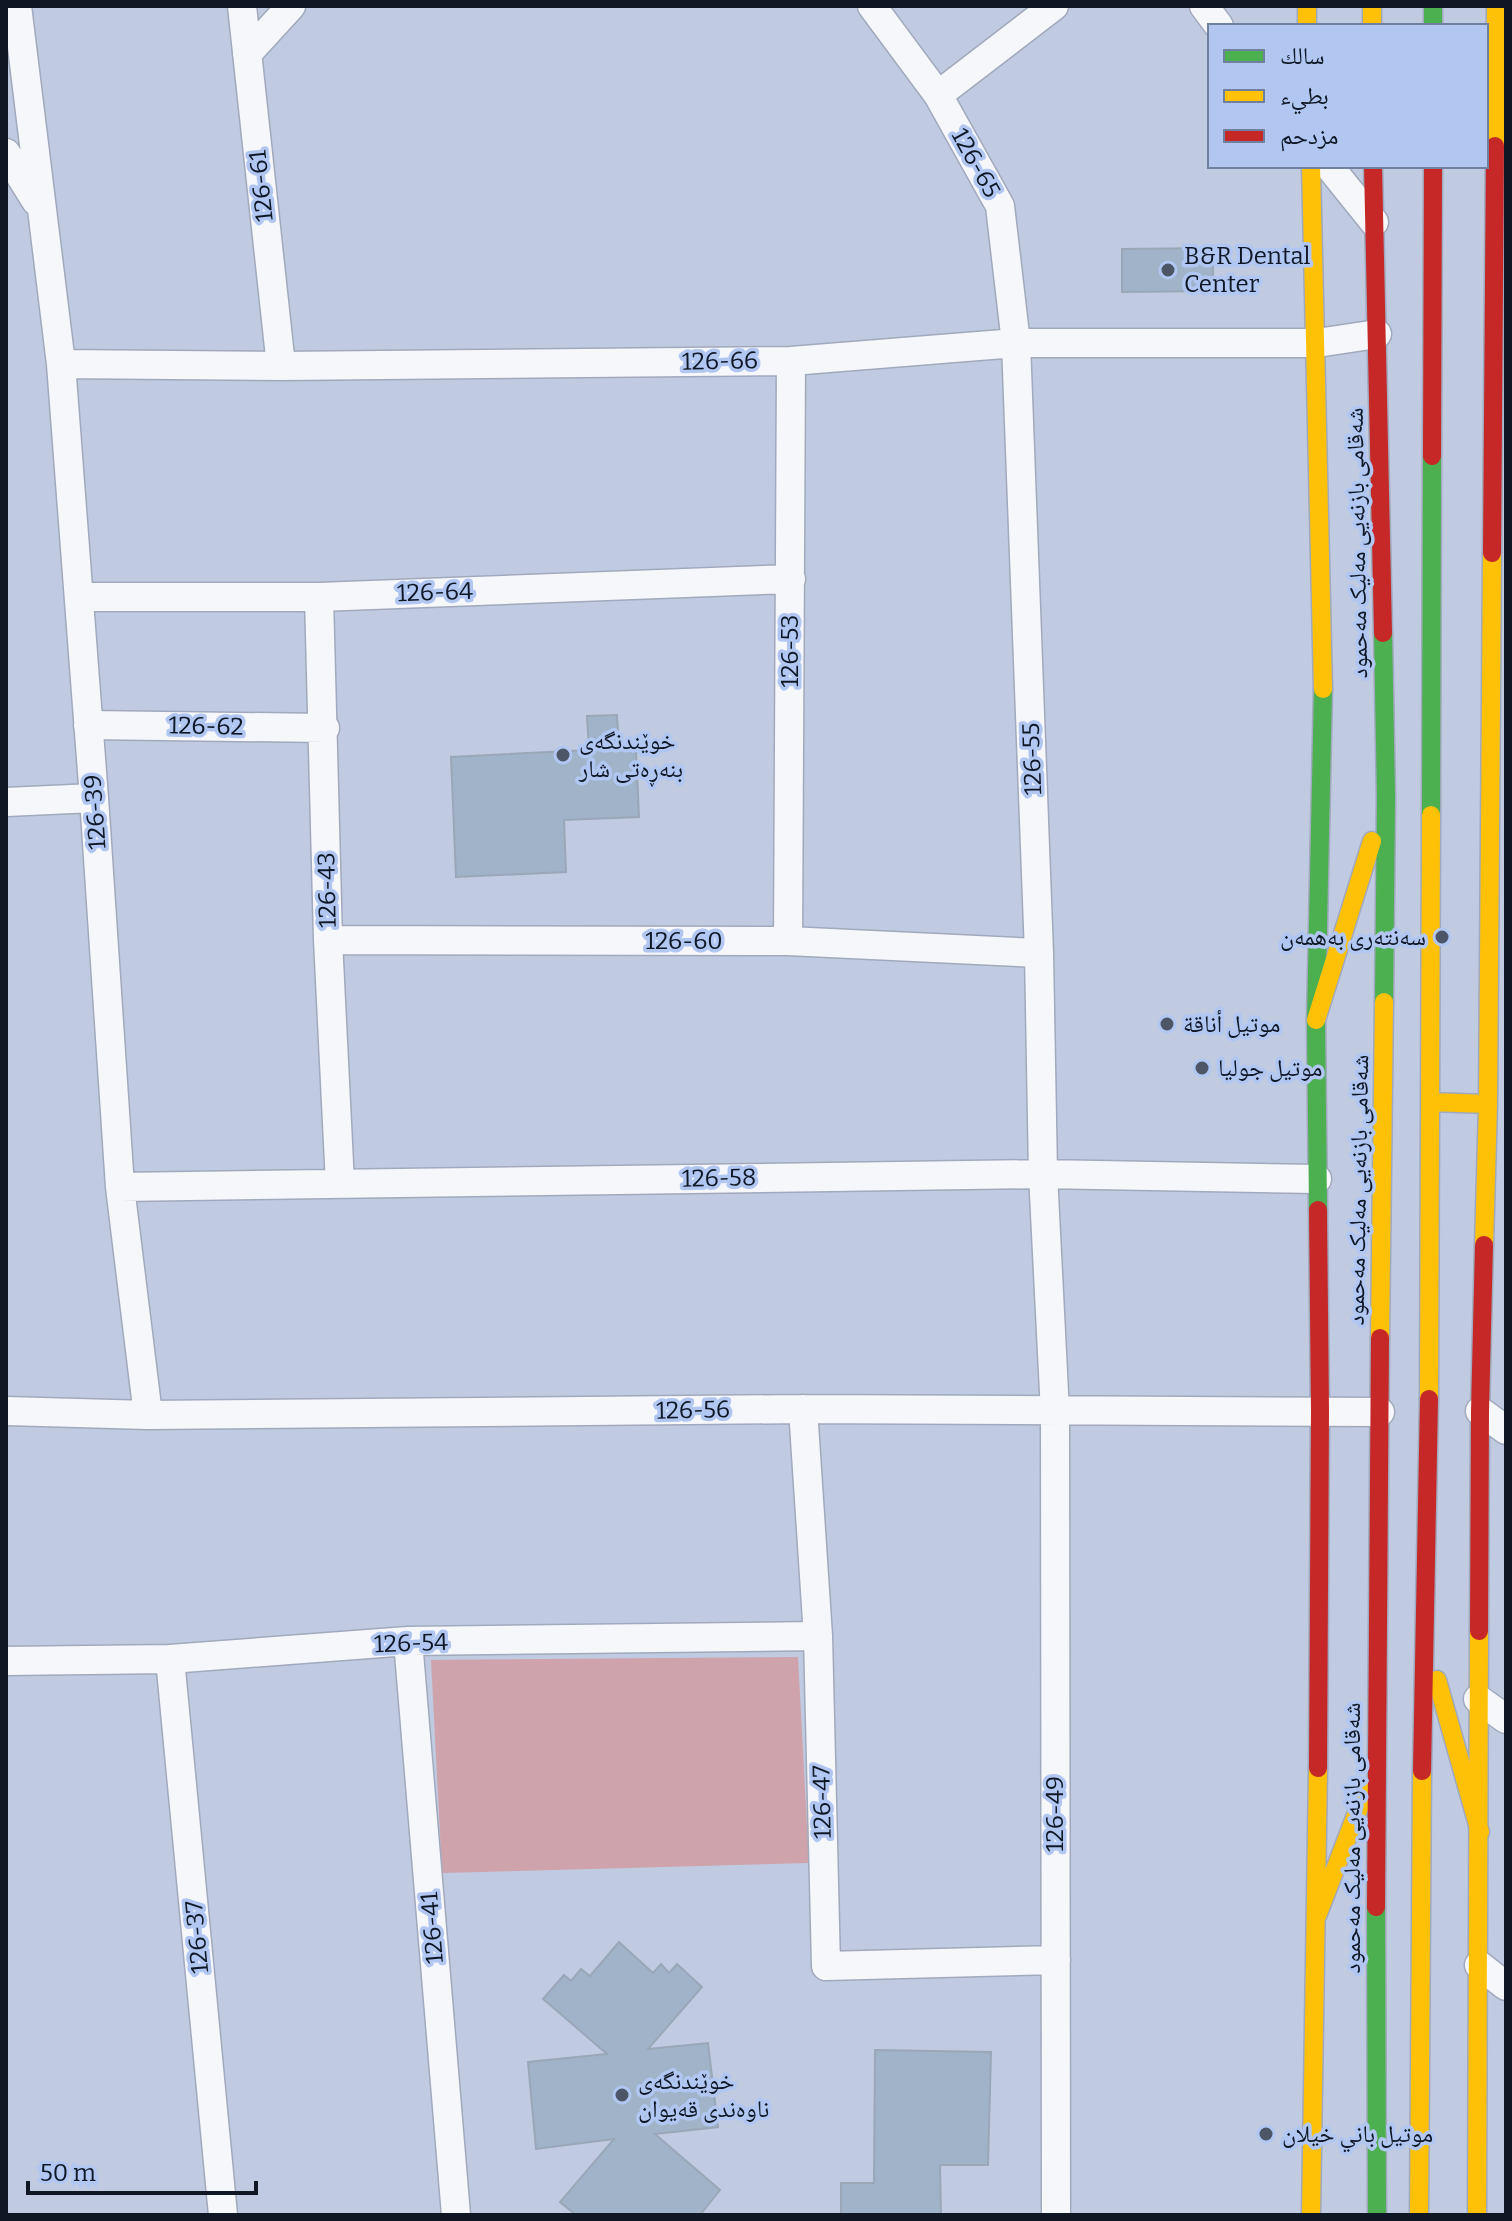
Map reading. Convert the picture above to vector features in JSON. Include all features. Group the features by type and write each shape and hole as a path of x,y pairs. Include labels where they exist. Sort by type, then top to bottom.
{"main road":[{"path":"1477,2215 1480,1411 1488,1104 1499,197 1496,6"},
{"path":"1311,168 1323,679 1316,1020 1320,1411 1317,1916 1311,2215"},
{"name":"شەقامی بازنەیی مەلیک مەحمود","path":"1373,168 1386,797 1375,1767 1377,2215"},
{"path":"1419,2215 1423,1631 1430,1372 1433,168"},
{"path":"1316,1020 1386,797"},
{"path":"1431,1102 1488,1104"},
{"path":"1423,1631 1480,1832"},
{"path":"1317,1916 1375,1767"}],"street":[{"name":"126-39","path":"17,6 61,364 120,1187 148,1415"},
{"name":"126-61","path":"242,6 281,366"},
{"path":"247,54 291,6"},
{"name":"126-65","path":"872,6 938,95 1000,206 1016,343"},
{"path":"938,95 1054,6"},
{"path":"1204,6 1218,24"},
{"path":"6,153 41,209"},
{"path":"1331,168 1374,222"},
{"name":"126-66","path":"61,364 281,366 791,361 1016,343 1317,343 1377,334"},
{"name":"126-55","path":"1016,343 1039,953 1043,1174"},
{"name":"126-53","path":"788,941 791,361"},
{"name":"126-64","path":"79,597 319,597 791,579"},
{"name":"126-43","path":"319,597 325,728 328,940 340,1184"},
{"name":"126-62","path":"88,725 325,728"},
{"path":"6,802 94,798"},
{"name":"126-60","path":"328,940 788,941 1039,953"},
{"name":"126-58","path":"120,1187 1043,1174 1317,1179"},
{"name":"126-49","path":"1043,1174 1055,1412 1056,2215"},
{"name":"126-56","path":"6,1411 148,1415 803,1409 1380,1412"},
{"name":"126-47","path":"803,1409 818,1636 826,1966 1056,1960"},
{"path":"1480,1411 1506,1430"},
{"name":"126-54","path":"6,1661 170,1659 408,1641 818,1636"},
{"name":"126-41","path":"408,1641 456,2215"},
{"name":"126-37","path":"170,1659 223,2215"},
{"path":"1478,1699 1506,1719"},
{"path":"1479,1965 1506,1986"}],"shaded area":[{"path":"798,1657 809,1863 442,1873 431,1660"}],"building":[{"name":"B&R Dental Center","path":"1213,248 1213,291 1122,292 1122,249"},
{"path":"617,715 619,750 636,750 639,817 564,820 566,872 456,877 451,757 589,750 587,716"},
{"name":"خوێندنگەی ناوەندی قەیوان","path":"619,1942 653,1973 661,1964 669,1973 677,1964 702,1987 648,2049 708,2043 718,2127 655,2134 720,2190 700,2215 576,2215 560,2202 614,2139 536,2149 528,2062 607,2054 543,1999 564,1975 571,1981 581,1969 590,1976"},
{"path":"875,2050 991,2052 988,2165 940,2165 941,2215 841,2215 841,2183 874,2183"}],"traffic: fast":[{"path":"1433,6 1433,24"},
{"path":"1431,815 1432,456"},
{"path":"1383,633 1386,797 1384,1002"},
{"path":"1318,1210 1316,1020 1323,689"},
{"path":"1376,1907 1377,2215"}],"traffic: slow":[{"path":"1307,6 1307,24"},
{"path":"1372,6 1372,24"},
{"path":"1495,146 1496,6"},
{"path":"1311,168 1323,689"},
{"path":"1484,1245 1492,553"},
{"path":"1429,1399 1431,815"},
{"path":"1316,1020 1372,841"},
{"path":"1380,1338 1384,1002"},
{"path":"1431,1102 1488,1104"},
{"path":"1477,2215 1479,1631"},
{"path":"1437,1680 1480,1832"},
{"path":"1311,2215 1318,1768"},
{"path":"1419,2215 1422,1771"},
{"path":"1317,1916 1365,1792"}],"traffic: jam":[{"path":"1492,553 1495,146"},
{"path":"1373,168 1383,633"},
{"path":"1432,456 1433,168"},
{"path":"1318,1210 1318,1768"},
{"path":"1479,1631 1484,1245"},
{"path":"1376,1907 1380,1338"},
{"path":"1422,1771 1429,1399"}],"place":[{"name":"B&R Dental Center","path":"1168,270"},
{"name":"خوێندنگەی بنەڕەتی شار","path":"563,755"},
{"name":"سەنتەری بەهمەن","path":"1442,937"},
{"name":"موتيل أناقة","path":"1167,1024"},
{"name":"موتيل جوليا","path":"1202,1068"},
{"name":"خوێندنگەی ناوەندی قەیوان","path":"622,2095"},
{"name":"موتيل باني خيلان","path":"1266,2134"}]}
